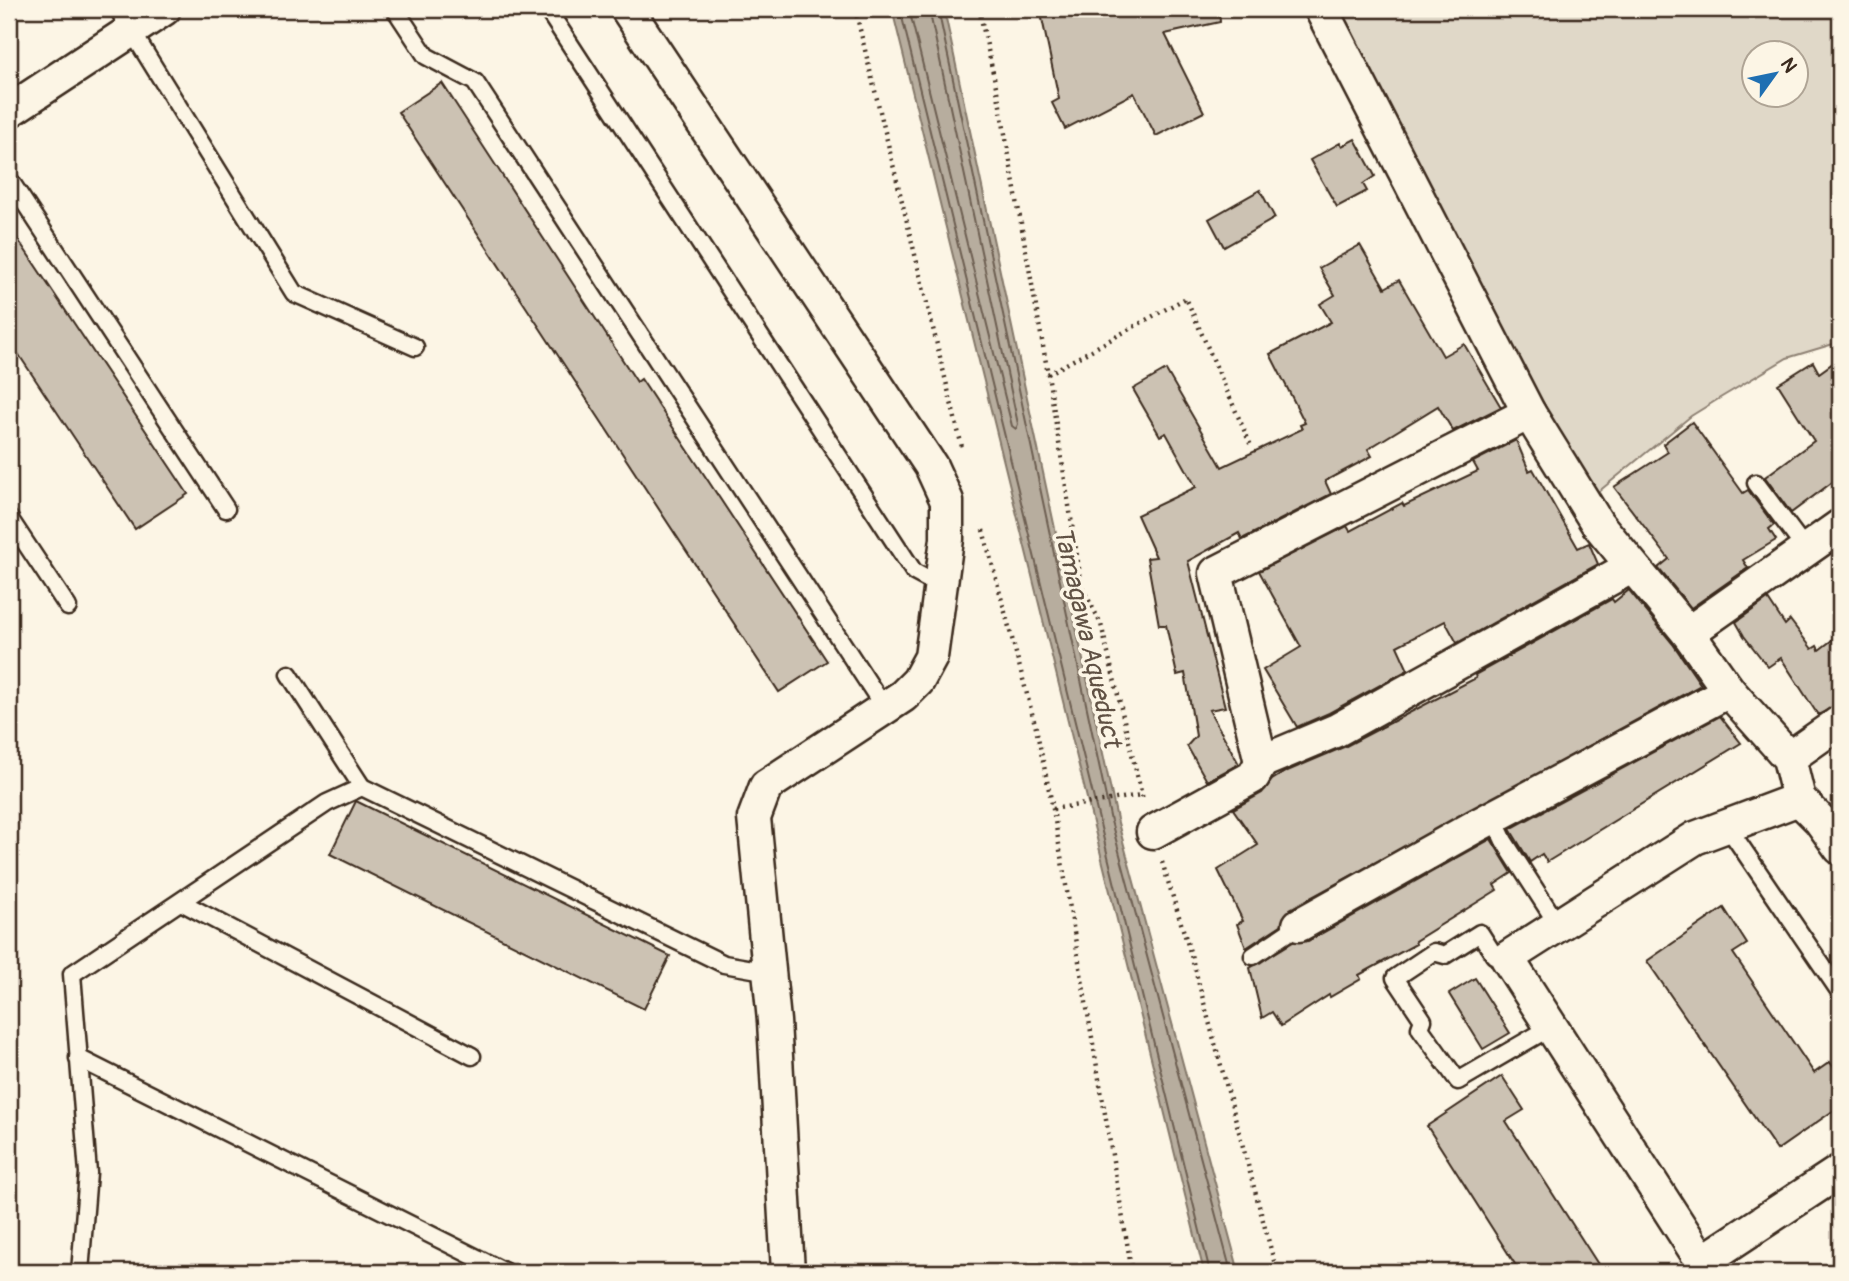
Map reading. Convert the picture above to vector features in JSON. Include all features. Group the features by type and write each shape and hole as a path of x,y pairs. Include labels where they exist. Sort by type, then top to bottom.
{"street":[{"path":"9,111 125,19 164,9"},
{"path":"627,9 931,466 947,501 947,539 931,657 918,681 903,696 766,786 754,818 770,972 788,1272"},
{"path":"1321,9 1529,413 1597,523 1688,633 1729,691 1789,758 1799,799 1840,848"},
{"path":"1262,761 1216,573 1529,413"},
{"path":"1688,633 1840,526"},
{"path":"1153,831 1253,777 1262,761 1337,730 1631,567"},
{"path":"1299,925 1493,817 1729,691"},
{"path":"1789,758 1840,722"},
{"path":"1799,799 1695,838 1509,957 1705,1267 1840,1171"}],"lane":[{"path":"395,9 426,56 475,82 884,707"},
{"path":"547,9 914,572 940,586"},
{"path":"125,19 294,293 415,347"},
{"path":"9,179 226,509"},
{"path":"1756,483 1806,550"},
{"path":"9,518 68,607"},
{"path":"289,674 362,788 724,964 770,972"},
{"path":"80,1272 88,1173 72,974 327,803 362,788"},
{"path":"1493,817 1504,841 1558,925"},
{"path":"1727,826 1840,992"},
{"path":"181,902 472,1056"},
{"path":"1253,956 1299,925"},
{"path":"1509,957 1494,955 1480,933 1445,955 1434,952 1395,978 1423,1020 1420,1028 1458,1081 1551,1027"},
{"path":"78,1058 505,1272"}],"path":[{"path":"855,9 964,456"},
{"path":"979,9 999,100 1048,374 1082,587 1101,624 1141,795 1191,955 1276,1272"},
{"path":"1048,374 1186,298 1252,448"},
{"path":"981,522 1036,728 1053,809 1132,1272"},
{"path":"1053,809 1141,795"}],"shaded area":[{"path":"1337,9 1840,9 1840,342 1787,358 1691,416 1592,497"}],"water":[{"path":"892,9 944,9 1117,819 1239,1272 1204,1272"}],"building":[{"path":"1040,9 1219,9 1220,22 1165,34 1204,112 1156,136 1134,93 1065,129 1052,103 1059,99"},
{"path":"442,83 637,382 641,379 827,661 779,692 398,112"},
{"path":"1355,139 1375,176 1363,184 1367,191 1337,207 1310,160 1340,143 1342,146"},
{"path":"1260,190 1275,218 1224,247 1209,219"},
{"path":"9,226 188,494 135,529 9,340"},
{"path":"1360,245 1385,288 1399,280 1443,356 1464,344 1501,407 1453,431 1438,406 1368,449 1372,456 1325,481 1331,494 1242,539 1239,533 1188,561 1225,707 1209,710 1239,764 1207,781 1187,746 1196,736 1185,673 1177,675 1166,625 1159,625 1147,558 1156,557 1137,515 1196,487 1166,433 1160,436 1133,389 1166,370 1222,467 1302,429 1300,425 1305,423 1270,354 1331,322 1320,304 1335,295 1319,268"},
{"path":"1840,358 1840,481 1838,478 1791,513 1765,477 1814,441 1778,384 1813,362 1819,373"},
{"path":"1692,422 1743,493 1748,490 1774,525 1769,529 1776,540 1743,560 1748,568 1691,608 1658,568 1669,559 1614,487 1668,452 1663,444"},
{"path":"1516,440 1529,471 1533,469 1578,548 1589,543 1598,564 1457,643 1445,621 1397,646 1408,670 1329,713 1297,727 1263,670 1301,647 1259,571 1347,526 1350,531 1402,503 1404,506 1478,471 1473,462"},
{"path":"1629,590 1673,644 1701,685 1290,909 1281,925 1246,948 1237,924 1243,921 1218,870 1258,845 1233,809 1262,793 1272,780 1285,772 1346,746 1476,678 1475,675 1612,599 1614,602"},
{"path":"1768,599 1785,625 1790,620 1812,649 1817,646 1819,650 1840,634 1840,704 1818,715 1781,658 1768,667 1744,636 1736,622"},
{"path":"1720,716 1741,743 1547,862 1542,854 1530,862 1510,829"},
{"path":"356,801 670,956 644,1009 330,854"},
{"path":"1491,839 1512,873 1494,885 1497,890 1415,941 1416,944 1359,975 1361,979 1330,997 1329,995 1281,1026 1272,1012 1262,1018 1250,968 1293,942 1308,941"},
{"path":"1724,908 1747,944 1733,953 1814,1073 1830,1062 1840,1077 1840,1106 1777,1150 1647,961"},
{"path":"1475,978 1510,1033 1483,1049 1449,994"},
{"path":"1502,1076 1524,1110 1506,1121 1603,1272 1520,1272 1427,1126"}],"water label":[{"name":"Tamagawa Aqueduct","path":"1087,637"}]}
